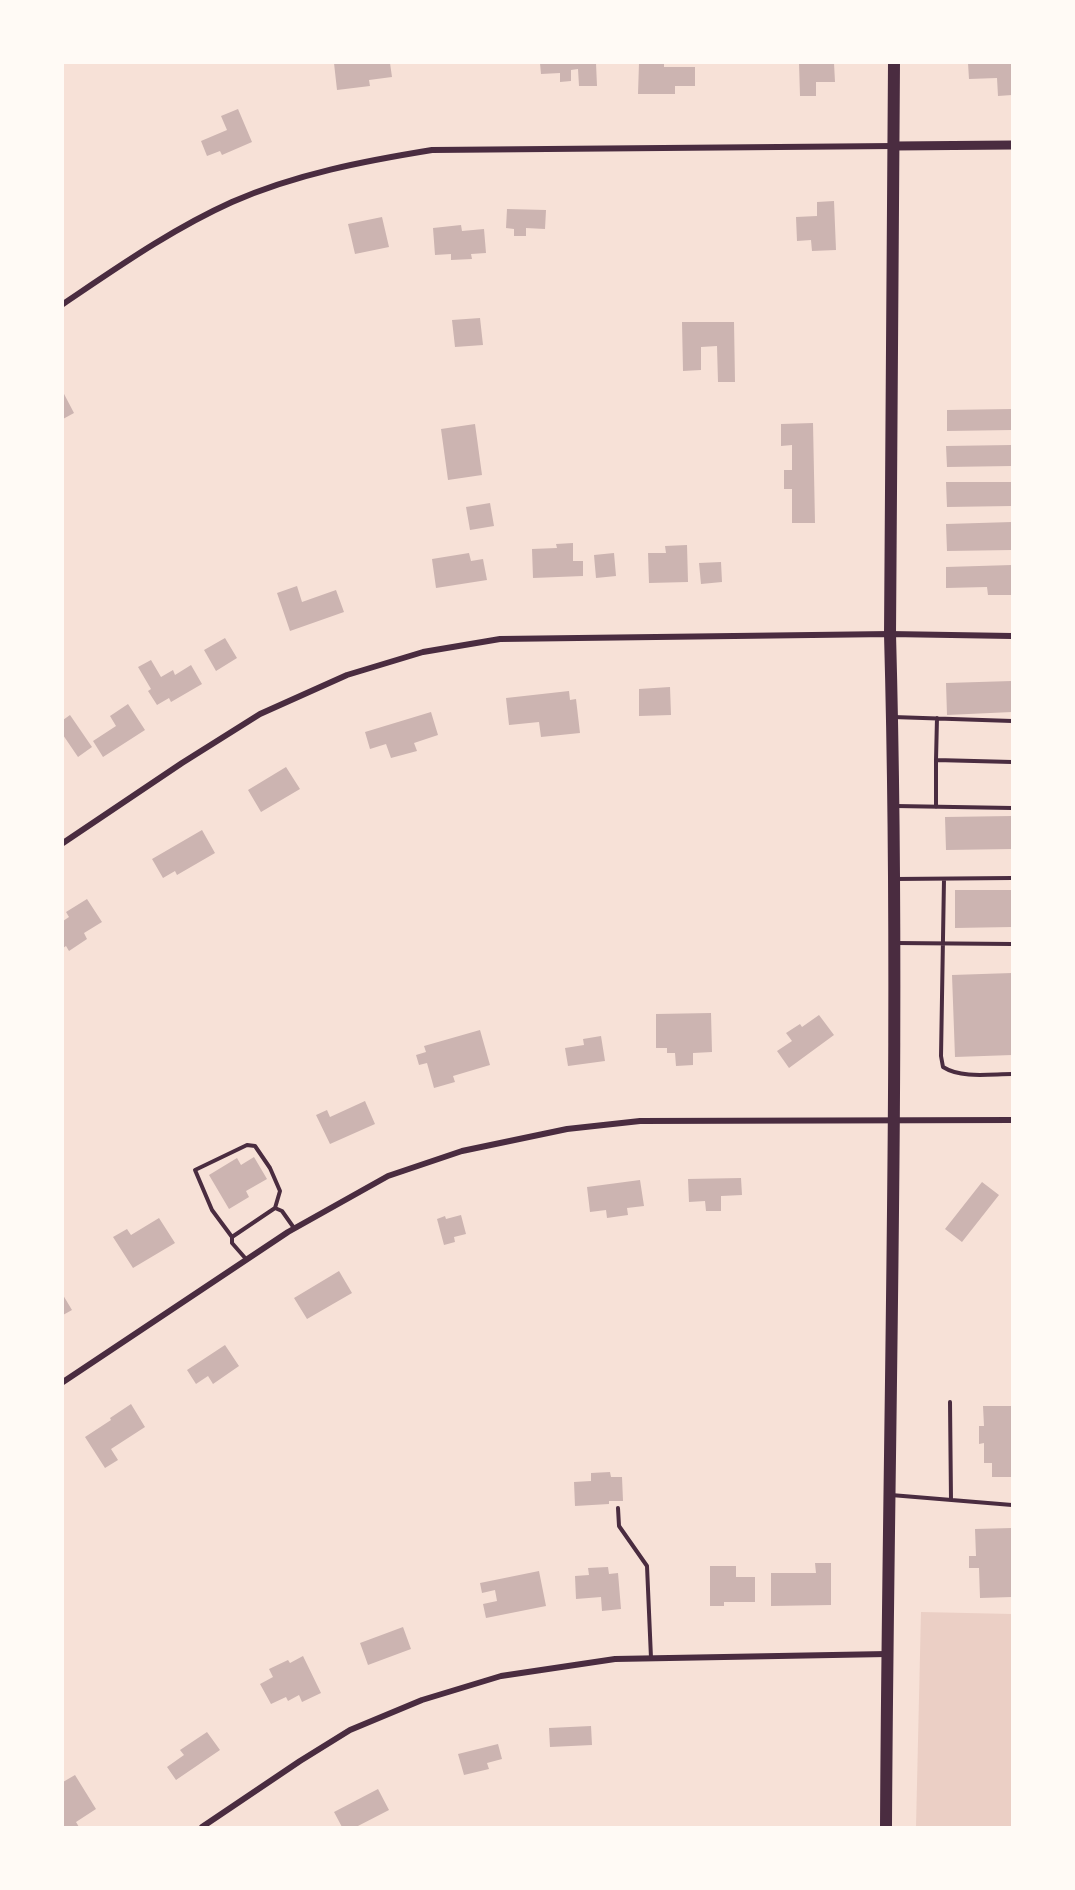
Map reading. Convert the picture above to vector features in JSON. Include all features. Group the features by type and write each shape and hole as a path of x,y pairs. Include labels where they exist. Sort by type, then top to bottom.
{"main road":[{"path":"886,1827 894,1120 890,634 894,63"}],"street":[{"path":"63,304 179,228 233,201 298,178 360,162 432,150 1012,145"},
{"path":"63,843 260,714 347,675 423,652 500,639 890,634 1012,636"},
{"path":"63,1382 294,1229 388,1176 462,1150 567,1130 640,1121 1012,1120"},
{"path":"202,1827 350,1730 422,1700 501,1676 615,1659 887,1654"}],"lane":[{"path":"892,717 1012,721"},
{"path":"936,807 937,718"},
{"path":"936,760 1012,762"},
{"path":"893,806 1012,808"},
{"path":"893,879 1012,878"},
{"path":"944,879 941,1056 943,1067 959,1073 1012,1074"},
{"path":"893,943 1012,944"},
{"path":"232,1237 275,1208 280,1191 270,1168 255,1146 247,1145 195,1170 212,1210 232,1237 232,1243 246,1259"},
{"path":"275,1208 282,1211 294,1229"},
{"path":"950,1402 951,1500"},
{"path":"890,1495 1012,1505"},
{"path":"618,1508 619,1526 647,1566 651,1658"}],"shaded area":[{"path":"921,1612 1012,1614 1012,1827 916,1827"}],"building":[{"path":"334,63 390,63 392,77 369,80 370,86 337,90"},
{"path":"540,63 596,63 597,86 579,86 578,69 571,70 571,81 560,82 560,73 541,74"},
{"path":"639,63 664,63 664,67 695,67 695,86 675,86 675,94 638,94"},
{"path":"799,63 834,63 835,82 816,82 816,96 800,96"},
{"path":"968,63 1012,63 1012,95 998,96 997,78 969,79"},
{"path":"238,109 252,142 222,155 220,151 207,156 201,141 227,130 221,116"},
{"path":"834,201 836,250 812,251 811,240 797,241 796,217 817,216 817,202"},
{"path":"507,209 546,210 545,229 526,228 526,236 514,236 514,229 506,228"},
{"path":"382,217 389,247 355,254 348,224"},
{"path":"461,225 462,231 484,229 486,253 471,254 472,259 451,260 451,254 435,255 433,228"},
{"path":"480,318 483,345 455,347 452,320"},
{"path":"682,322 734,322 735,382 718,382 717,346 701,347 701,370 683,371"},
{"path":"63,392 74,413 63,419"},
{"path":"1012,409 1012,430 947,431 947,410"},
{"path":"813,423 815,523 792,523 792,489 784,489 784,470 792,470 792,445 781,446 781,424"},
{"path":"475,424 482,475 448,480 441,429"},
{"path":"1012,445 1012,466 947,467 946,446"},
{"path":"946,482 1012,482 1012,506 947,507"},
{"path":"490,503 494,526 470,530 466,507"},
{"path":"1012,522 1012,550 947,551 946,524"},
{"path":"573,543 573,561 583,561 583,576 533,578 532,549 557,548 556,544"},
{"path":"687,545 688,582 649,583 648,553 666,553 665,546"},
{"path":"469,553 471,561 483,559 487,580 436,588 432,559"},
{"path":"614,553 616,576 596,578 594,555"},
{"path":"721,562 722,582 701,584 699,563"},
{"path":"1012,565 1012,595 988,595 987,587 946,588 946,567"},
{"path":"297,586 302,602 336,590 344,612 290,631 277,593"},
{"path":"225,638 237,658 216,671 204,650"},
{"path":"151,660 161,677 173,670 175,675 191,665 202,684 171,702 169,698 157,705 138,667"},
{"path":"1012,681 1012,712 947,715 946,683"},
{"path":"670,687 671,715 639,716 639,689"},
{"path":"569,691 570,700 576,699 580,733 541,737 539,722 509,725 506,698"},
{"path":"128,704 145,730 103,757 93,741 116,726 110,716"},
{"path":"431,712 438,735 414,743 417,751 391,758 386,744 370,749 365,732"},
{"path":"70,715 92,747 78,757 63,735 63,720"},
{"path":"286,767 300,789 261,812 248,790"},
{"path":"1012,816 1012,849 946,850 945,817"},
{"path":"202,830 215,853 177,875 175,871 163,878 152,859"},
{"path":"955,890 1012,890 1012,927 955,928"},
{"path":"87,899 102,922 84,933 87,939 69,951 66,946 63,948 63,921 69,917 66,912"},
{"path":"1012,973 1012,1055 955,1057 952,975"},
{"path":"711,1013 712,1052 693,1053 693,1065 676,1066 675,1053 667,1053 667,1048 656,1048 656,1014"},
{"path":"819,1015 834,1035 789,1068 777,1051 792,1041 786,1033 800,1024 802,1027"},
{"path":"480,1030 490,1065 453,1076 455,1082 434,1088 427,1063 419,1065 416,1055 426,1052 424,1046"},
{"path":"601,1036 605,1061 568,1066 565,1048 584,1045 583,1039"},
{"path":"365,1101 375,1124 330,1144 316,1115 327,1110 330,1117"},
{"path":"254,1157 267,1179 246,1191 249,1197 229,1209 209,1175 237,1158 241,1165"},
{"path":"741,1178 742,1195 721,1196 721,1211 706,1211 705,1201 689,1202 688,1179"},
{"path":"640,1180 644,1206 627,1208 628,1215 607,1218 606,1210 590,1212 587,1187"},
{"path":"982,1182 999,1195 962,1242 945,1229"},
{"path":"461,1215 466,1234 454,1237 455,1242 444,1245 437,1219"},
{"path":"159,1218 175,1243 133,1268 113,1237 127,1229 131,1235"},
{"path":"339,1271 352,1293 307,1319 294,1298"},
{"path":"63,1295 72,1310 63,1315"},
{"path":"225,1345 239,1366 213,1384 208,1376 196,1384 187,1370"},
{"path":"131,1404 145,1427 111,1449 118,1460 105,1468 85,1437"},
{"path":"983,1406 1012,1406 1012,1477 992,1477 992,1463 984,1463 984,1443 979,1444 979,1426 984,1426"},
{"path":"610,1472 611,1477 622,1477 623,1501 575,1506 574,1482 591,1481 591,1473"},
{"path":"1012,1528 1012,1597 980,1598 979,1568 969,1568 969,1556 976,1556 975,1529"},
{"path":"815,1563 831,1563 831,1605 771,1606 771,1573 816,1573"},
{"path":"710,1566 736,1566 736,1577 755,1577 755,1602 724,1602 724,1606 710,1606"},
{"path":"608,1567 609,1574 618,1573 621,1609 602,1611 601,1597 576,1599 575,1576 589,1575 588,1568"},
{"path":"539,1571 546,1606 486,1618 483,1604 497,1601 495,1590 482,1593 480,1583"},
{"path":"403,1627 411,1649 368,1665 360,1643"},
{"path":"303,1656 321,1693 302,1702 299,1695 288,1701 286,1697 271,1704 260,1684 273,1677 269,1669 288,1660 290,1663"},
{"path":"591,1726 592,1745 550,1747 549,1728"},
{"path":"207,1732 220,1750 176,1780 167,1767 184,1755 180,1750"},
{"path":"498,1744 502,1759 487,1763 489,1769 464,1775 458,1754"},
{"path":"75,1775 96,1809 76,1822 79,1827 63,1827 63,1782"},
{"path":"378,1789 389,1810 356,1827 342,1827 334,1812"}]}
